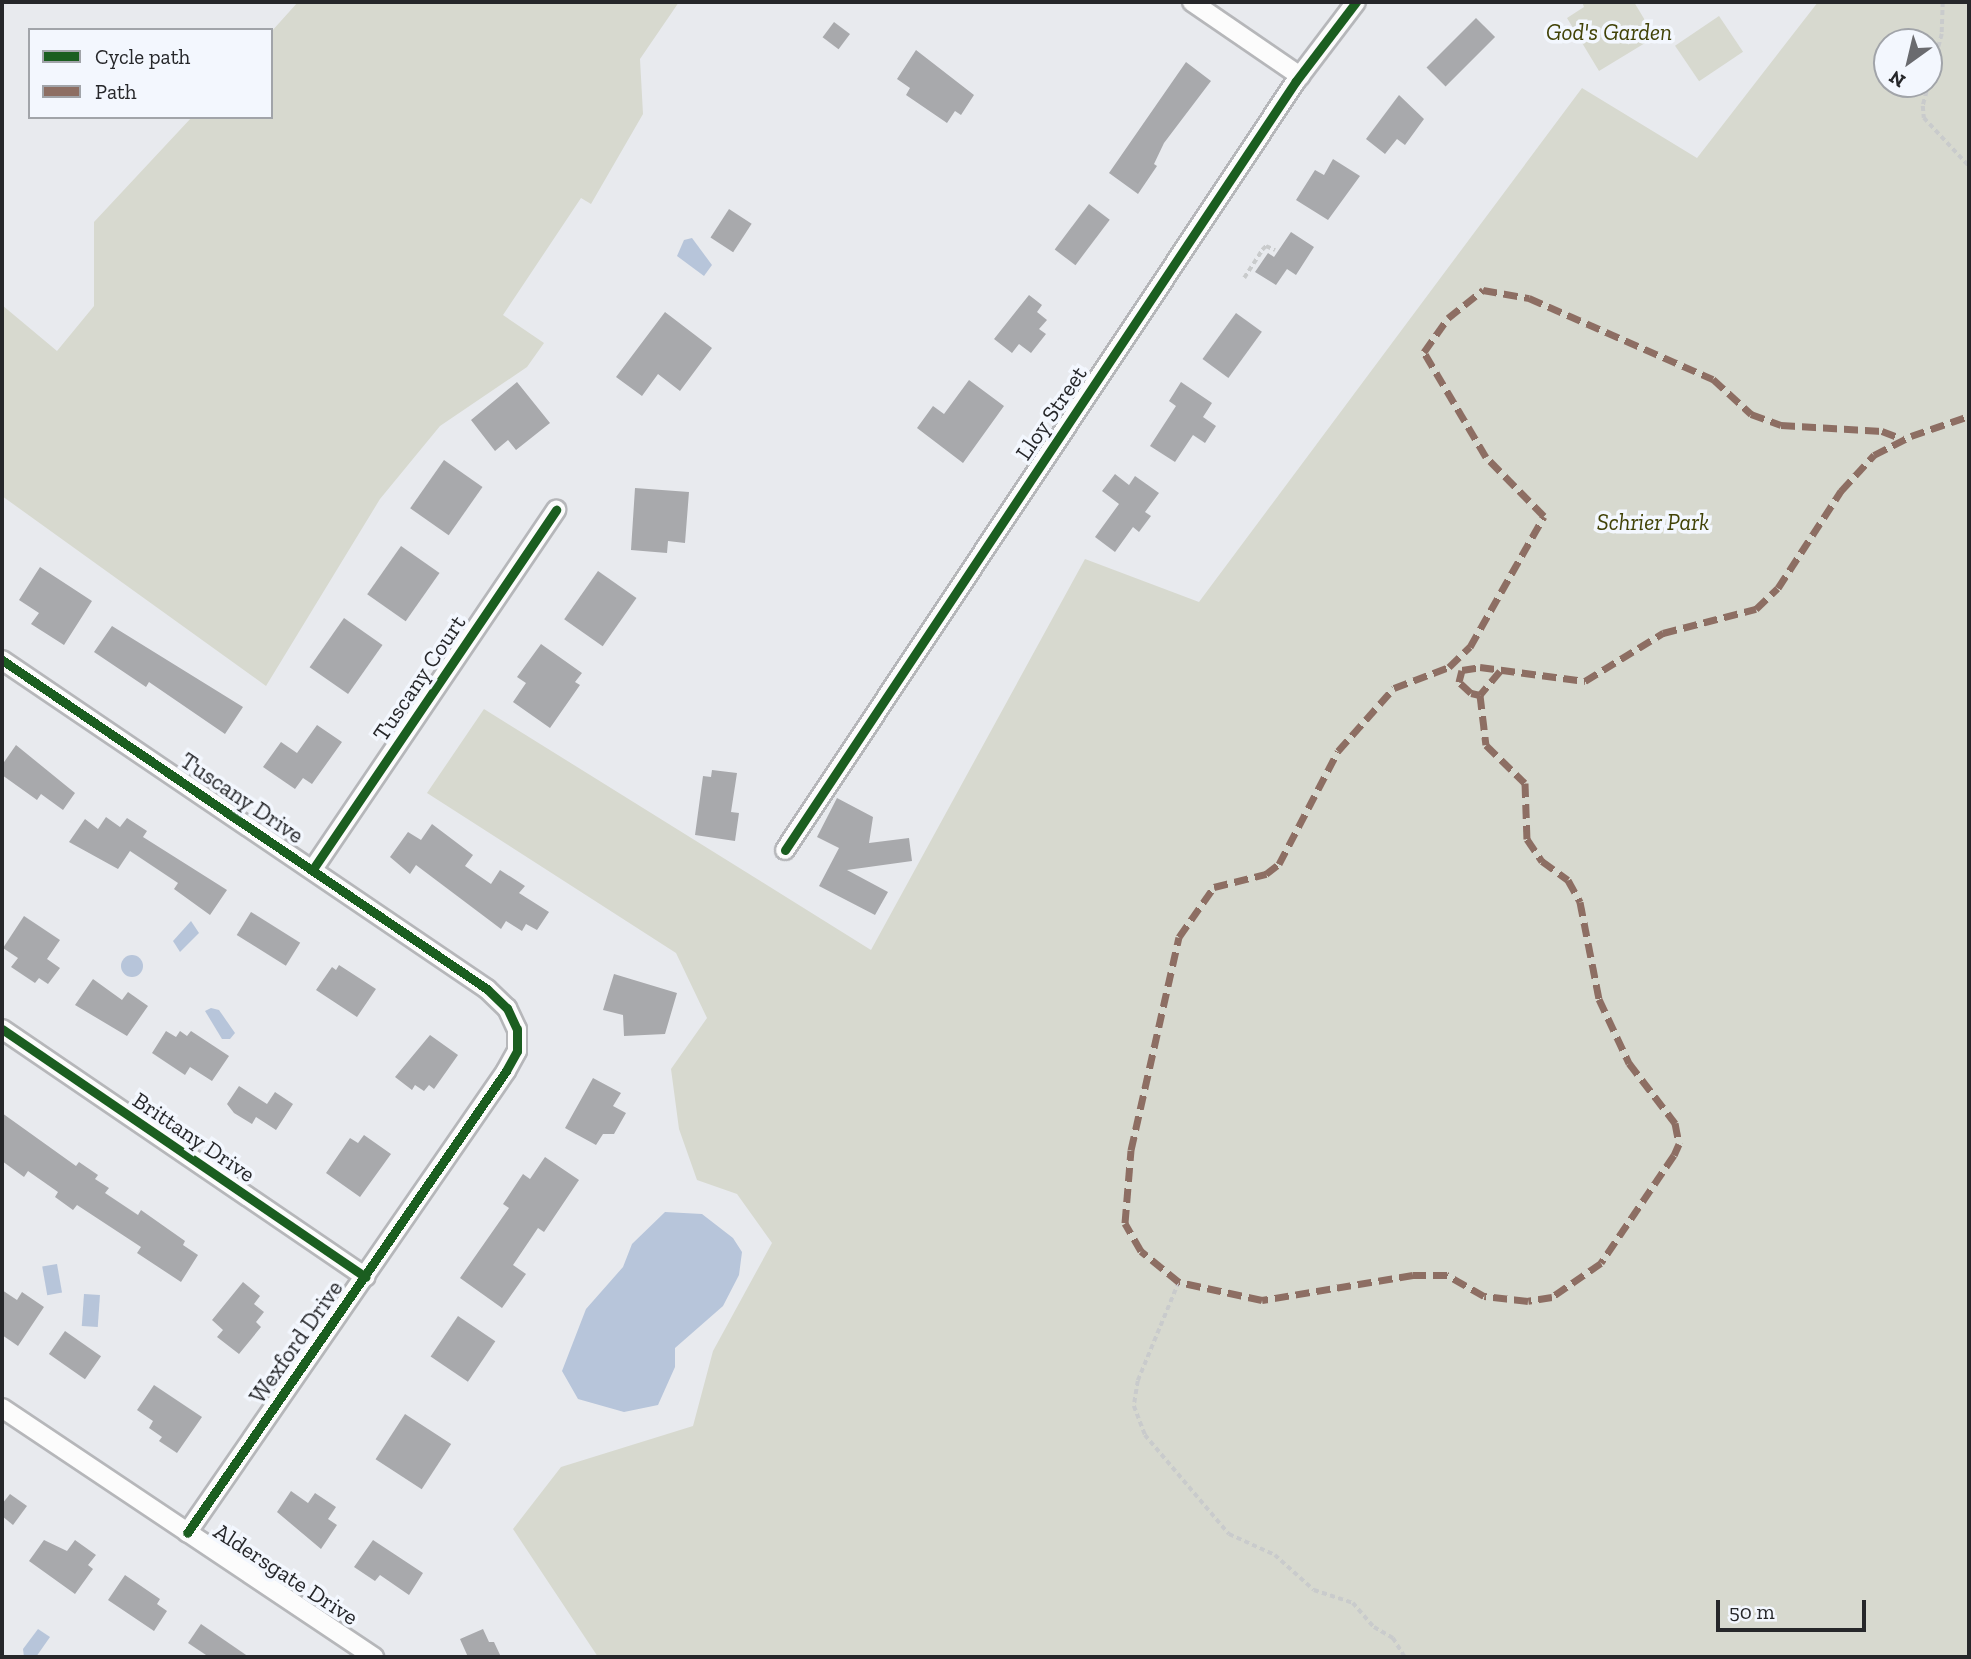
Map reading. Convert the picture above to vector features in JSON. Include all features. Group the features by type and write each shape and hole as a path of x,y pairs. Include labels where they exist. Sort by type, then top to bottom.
{"street":[{"path":"1192,2 1300,76"},
{"name":"Lloy Street","path":"785,850 1300,76 1356,2"},
{"name":"Tuscany Court","path":"313,869 556,510"},
{"name":"Tuscany Drive","path":"2,660 487,989 507,1008 517,1029"},
{"name":"Brittany Drive","path":"2,1029 365,1277"},
{"name":"Wexford Drive","path":"187,1533 506,1071 517,1051 517,1029"},
{"name":"Aldersgate Drive","path":"2,1408 374,1657"}],"path":[{"path":"1943,2 1942,34 1923,106 1924,118 1969,166"},
{"path":"1244,278 1266,246 1275,250"},
{"path":"1179,1282 1138,1381 1134,1406 1145,1435 1229,1534 1275,1555 1314,1590 1353,1603 1374,1627 1393,1638 1405,1657"}],"green space":[{"path":"298,2 679,2 640,59 643,114 591,204 581,198 503,315 544,343 527,367 440,426 380,499 266,686 2,496 2,305 57,351 94,306 94,222 190,119 273,119 273,30"},
{"name":"God's Garden","path":"1582,2 1634,2 1655,37 1599,71 1567,18 1584,7"},
{"name":"Schrier Park","path":"1818,2 1969,2 1969,1657 598,1657 513,1529 561,1467 693,1426 713,1351 772,1243 737,1194 697,1180 679,1129 671,1069 707,1018 676,953 427,793 484,709 871,950 1085,559 1199,602 1582,88 1697,158"},
{"path":"1719,16 1743,52 1699,81 1675,46"}],"water":[{"path":"692,238 712,265 704,276 677,256 684,240"},
{"path":"191,921 199,933 180,952 173,941"},
{"path":"132,955 140,958 143,966 140,974 132,977 124,974 121,966 124,958"},
{"path":"211,1008 219,1010 235,1033 230,1039 222,1039 205,1011"},
{"path":"665,1212 702,1214 733,1238 742,1252 739,1275 723,1306 675,1348 675,1367 658,1405 624,1412 578,1399 562,1371 586,1309 623,1267 632,1244"},
{"path":"57,1264 62,1293 47,1295 42,1267"},
{"path":"84,1294 100,1295 98,1327 82,1326"},
{"path":"38,1629 50,1637 36,1657 24,1657 23,1649"}],"building":[{"path":"1476,18 1495,37 1446,87 1427,67"},
{"path":"834,22 850,34 839,49 823,37"},
{"path":"916,50 974,95 961,115 955,111 947,123 906,95 910,88 897,79"},
{"path":"1186,62 1211,81 1164,143 1154,164 1157,166 1138,194 1109,173"},
{"path":"1399,95 1424,119 1405,145 1397,139 1385,154 1366,139"},
{"path":"1333,159 1360,176 1328,220 1296,200 1315,170 1324,175"},
{"path":"1089,204 1110,220 1075,265 1055,250"},
{"path":"729,209 752,224 733,252 710,238"},
{"path":"1291,232 1314,247 1296,275 1287,269 1276,285 1255,272 1268,253 1274,257"},
{"path":"1029,295 1042,305 1037,312 1047,320 1039,329 1046,334 1031,353 1019,344 1012,353 994,339"},
{"path":"665,312 712,348 680,391 658,374 642,396 616,377"},
{"path":"1236,313 1262,332 1228,378 1202,359"},
{"path":"969,380 1004,406 963,463 917,428 933,406 944,414"},
{"path":"517,382 550,423 516,450 508,440 495,451 471,420"},
{"path":"1181,382 1212,403 1203,417 1216,426 1205,443 1193,435 1175,462 1150,446 1176,406 1169,401"},
{"path":"444,460 483,487 449,535 410,508"},
{"path":"1115,474 1129,485 1135,476 1159,493 1145,512 1151,516 1139,532 1133,527 1115,552 1095,537 1119,504 1102,491"},
{"path":"635,488 689,492 685,543 668,541 667,553 631,550"},
{"path":"401,546 440,573 406,621 367,594"},
{"path":"40,567 92,601 64,645 31,624 39,613 19,600"},
{"path":"598,571 637,598 603,646 564,619"},
{"path":"344,618 383,645 348,694 310,667"},
{"path":"112,626 243,707 225,734 149,682 146,687 94,652"},
{"path":"541,644 582,673 575,682 580,685 550,728 513,702 526,683 517,677"},
{"path":"317,725 342,742 312,784 303,778 295,789 263,767 281,742 297,753"},
{"path":"16,745 75,793 63,810 41,794 37,800 2,775 2,765"},
{"path":"712,770 737,773 731,812 739,813 735,841 695,835 703,776 711,777"},
{"path":"837,798 873,817 869,843 909,838 912,861 847,870 888,892 875,915 819,886 839,848 817,837"},
{"path":"106,817 120,827 127,818 147,831 143,837 227,890 210,915 174,889 178,883 130,851 118,869 69,842 85,819 98,829"},
{"path":"432,824 473,855 465,866 491,884 500,870 525,886 519,893 549,912 537,930 526,924 522,931 506,921 501,929 416,865 410,874 390,857 408,832 421,840"},
{"path":"251,912 300,943 286,966 237,935"},
{"path":"24,916 60,940 47,959 60,968 48,984 39,978 35,983 11,967 18,958 3,948"},
{"path":"339,965 376,989 357,1017 316,990 332,967 336,970"},
{"path":"614,974 677,993 665,1034 624,1036 623,1015 603,1010"},
{"path":"93,979 122,1000 128,992 148,1006 127,1036 75,1005"},
{"path":"166,1031 176,1037 180,1031 187,1036 191,1031 229,1056 212,1081 190,1067 185,1075 152,1053"},
{"path":"430,1035 458,1055 434,1089 429,1085 424,1091 415,1085 412,1090 395,1077"},
{"path":"593,1078 621,1093 613,1106 626,1113 614,1134 603,1134 596,1145 565,1128"},
{"path":"239,1086 267,1104 275,1092 293,1104 276,1130 256,1117 252,1124 234,1113 227,1104"},
{"path":"2,1113 76,1166 79,1162 98,1175 95,1179 109,1188 105,1193 138,1215 141,1210 185,1241 183,1245 198,1255 181,1282 137,1253 141,1247 77,1205 73,1210 55,1197 58,1192 28,1171 24,1177 2,1161"},
{"path":"364,1135 391,1154 360,1197 326,1173 350,1138 358,1143"},
{"path":"545,1157 579,1180 544,1232 538,1228 513,1265 526,1274 502,1308 460,1278 509,1208 503,1204 523,1174 530,1179"},
{"path":"243,1282 260,1296 254,1304 264,1312 256,1322 261,1327 239,1354 217,1337 223,1330 212,1320"},
{"path":"2,1290 17,1300 22,1292 44,1307 18,1346 2,1335"},
{"path":"458,1316 495,1341 468,1382 431,1357"},
{"path":"65,1331 101,1356 85,1379 49,1354"},
{"path":"154,1385 202,1417 177,1453 159,1441 162,1437 149,1428 153,1421 137,1410"},
{"path":"405,1414 451,1444 422,1489 376,1459"},
{"path":"291,1491 308,1503 315,1493 336,1507 328,1519 337,1525 321,1549 277,1512"},
{"path":"10,1494 27,1506 13,1525 2,1516 2,1504"},
{"path":"44,1540 67,1551 75,1540 96,1555 88,1565 93,1569 75,1594 29,1561"},
{"path":"373,1540 423,1573 409,1595 380,1575 375,1581 354,1567"},
{"path":"125,1575 160,1599 157,1604 167,1611 154,1631 108,1600"},
{"path":"201,1624 249,1657 209,1657 188,1643"},
{"path":"483,1629 489,1642 494,1642 501,1657 468,1657 460,1639"}],"marked path":[{"path":"1480,695 1486,745 1525,783 1527,839 1542,861 1568,880 1580,902 1599,999 1629,1063 1675,1123 1679,1144 1674,1155 1601,1263 1552,1297 1528,1301 1484,1296 1447,1275 1413,1275 1262,1300 1179,1282 1141,1251 1125,1223 1131,1150 1179,937 1214,887 1266,874 1279,864 1338,751 1394,688 1449,667 1470,647 1544,516 1486,457 1424,352 1448,318 1483,290 1529,298 1713,379 1751,414 1781,425 1882,431 1903,439"},
{"path":"1500,671 1480,695 1471,693 1459,682 1462,670 1480,667 1585,681 1663,633 1756,609 1778,588 1841,491 1874,455 1911,436 1969,416"}],"cycle path":[{"path":"785,850 1296,81 1356,2"},
{"path":"313,869 556,510"},
{"path":"2,660 487,989 507,1008 517,1029 517,1051 506,1071 187,1533"},
{"path":"2,1029 365,1277"}]}
